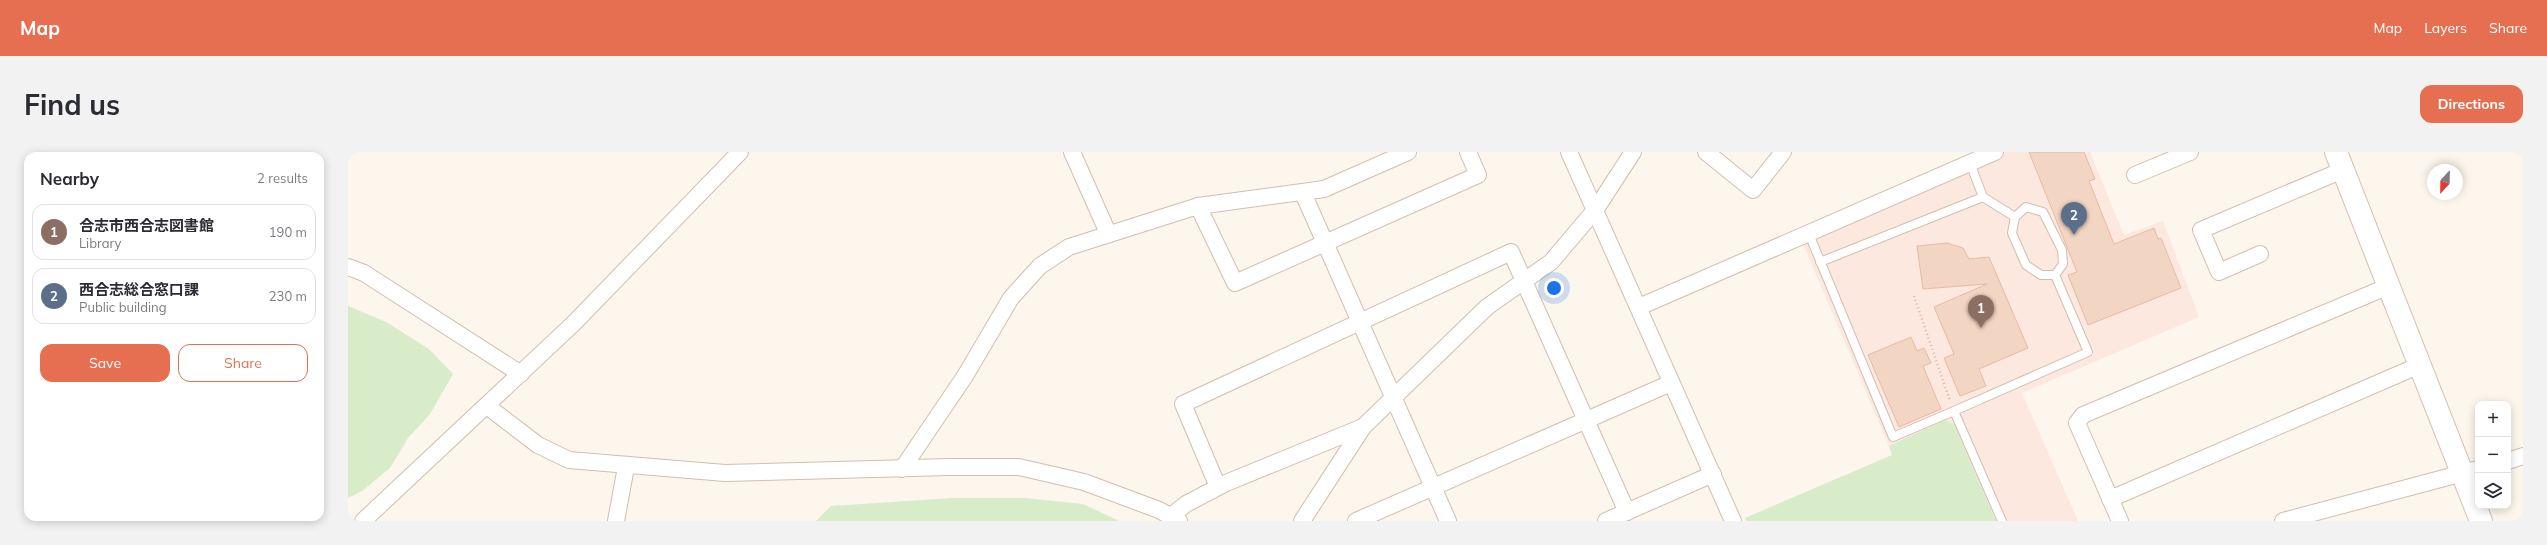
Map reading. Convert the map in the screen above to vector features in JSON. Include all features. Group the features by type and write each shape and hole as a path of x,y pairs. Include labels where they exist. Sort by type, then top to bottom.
{"street":[{"path":"363,521 521,374 740,152"},
{"path":"1072,152 1108,233"},
{"path":"902,469 965,376 1011,298 1040,266 1069,247 1108,233 1198,206 1324,189 1408,152"},
{"path":"1198,206 1235,283 1325,245 1478,175 1468,152"},
{"path":"1569,152 1596,209 1671,383 1733,521"},
{"path":"1302,521 1363,427 1487,307 1525,282 1551,262 1596,209 1633,152"},
{"path":"1706,152 1753,190 1782,152"},
{"path":"1639,307 1995,152"},
{"path":"2135,175 2190,152"},
{"path":"2260,254 2219,272 2201,230 2340,161 2420,365 2470,471 2481,521"},
{"path":"1303,193 1448,521"},
{"path":"1218,488 1183,404 1511,252 1627,512"},
{"path":"348,267 364,273 521,374"},
{"path":"2120,521 2078,423 2083,415 2389,286"},
{"path":"2110,499 2420,365"},
{"path":"1356,521 1671,383"},
{"path":"487,406 538,444 569,460 626,467 705,473 711,470 725,473 1019,467 1050,472 1084,482 1175,519 1186,504 1218,488 1290,455 1363,427"},
{"path":"2511,460 2523,456"},
{"path":"616,521 626,467"},
{"path":"2283,521 2470,471"},
{"path":"1606,521 1713,474"}],"lane":[{"path":"1970,163 1983,197 2015,217"},
{"path":"1820,262 1983,197"},
{"path":"2026,207 2042,212 2062,250 2063,264 2055,275 2041,275 2026,265 2012,233 2015,217 2026,207"},
{"path":"1809,234 1893,437 2088,352 2055,275"},
{"path":"1954,411 2002,521"}],"path":[{"path":"1914,296 1954,411"}],"shaded area":[{"path":"2006,152 2090,152 2124,235 2163,221 2199,317 2022,393 2078,521 1996,521 1954,424 1945,420 1889,446 1803,244"}],"green space":[{"path":"348,306 386,322 429,349 453,374 430,414 408,438 390,468 362,491 348,498"},
{"path":"1945,420 1954,424 1996,521 1746,521 1745,518 1892,455 1889,446"},
{"path":"952,498 1025,498 1083,504 1119,521 816,521 831,506"}],"building":[{"path":"2029,152 2084,152 2095,179 2089,181 2114,244 2154,228 2158,239 2161,238 2181,288 2088,325 2068,275 2077,272"},
{"path":"1947,243 1963,248 1969,259 1989,257 2028,348 1979,369 1986,386 1960,396 1944,358 1954,354 1934,307 1987,284 1923,289 1917,246"},
{"path":"1911,337 1917,351 1924,348 1931,363 1923,366 1941,409 1899,427 1868,355"}],"place":[{"name":"西合志総合窓口課","path":"2074,235"},
{"name":"合志市西合志図書館","path":"1981,328"}]}
